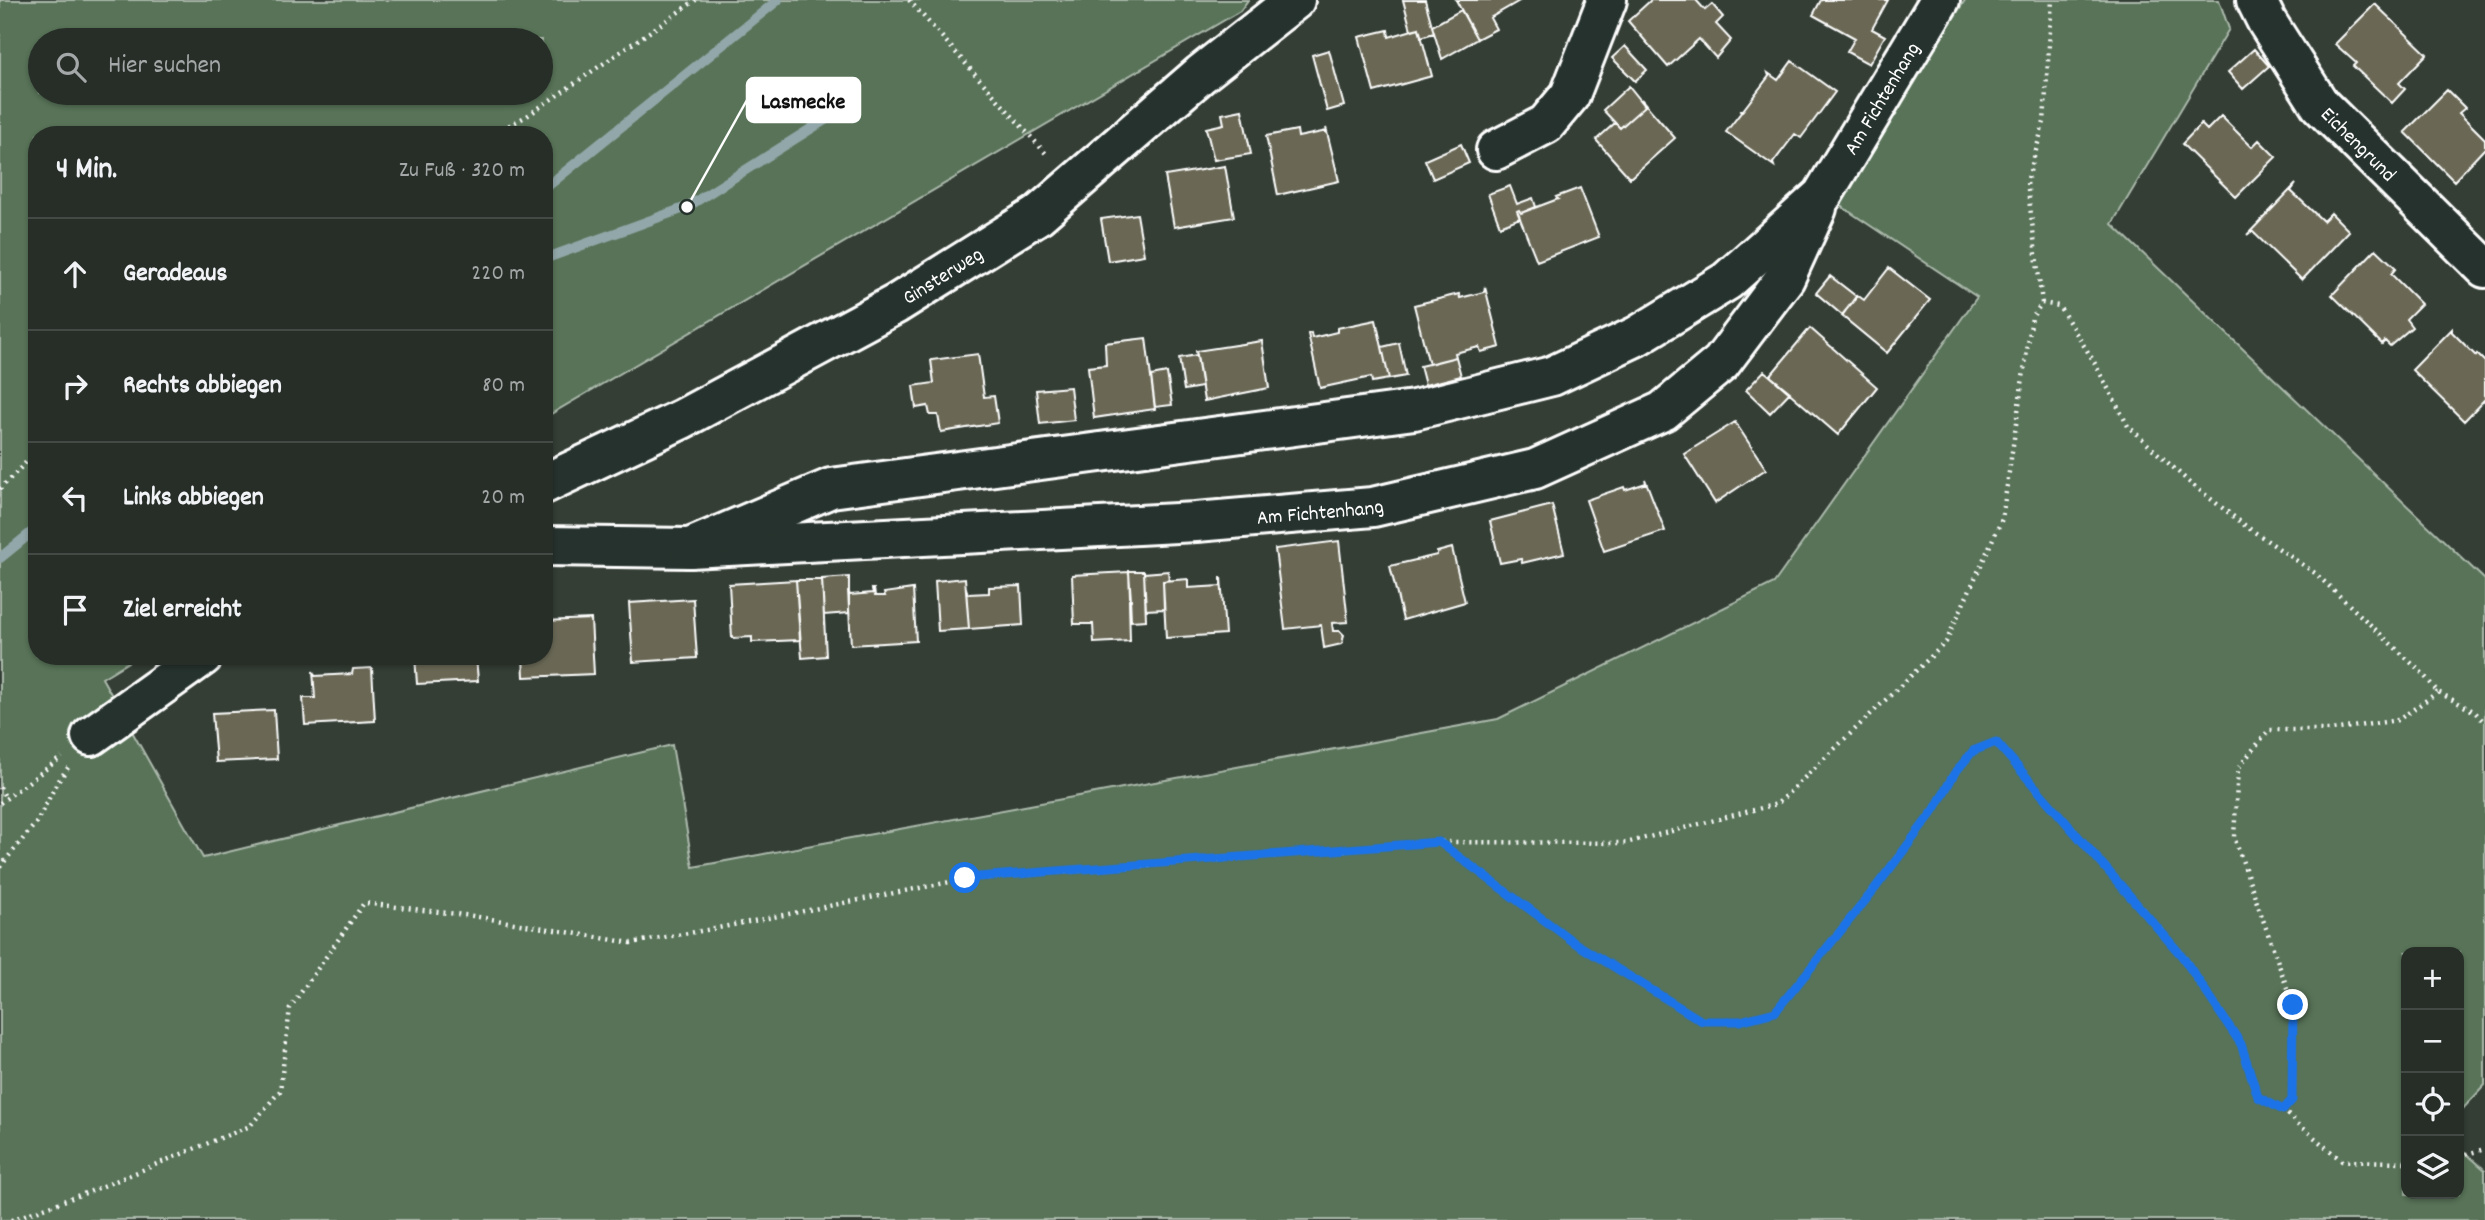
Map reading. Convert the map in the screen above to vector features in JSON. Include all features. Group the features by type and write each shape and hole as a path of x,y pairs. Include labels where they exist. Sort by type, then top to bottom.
{"street":[{"name":"Ginsterweg","path":"553,480 682,419 895,304 1038,215 1201,74 1295,0"},
{"path":"1496,150 1546,124 1570,94 1607,0"},
{"name":"Am Fichtenhang","path":"553,546 690,548 1196,522 1373,507 1535,469 1663,411 1721,363 1785,278 1822,196 1940,0"},
{"name":"Eichengrund","path":"2256,0 2320,105 2485,268"},
{"name":"Am Fichtenhang","path":"690,548 831,488 1414,410 1552,376 1637,336 1727,281 1822,196"},
{"path":"91,736 190,665"}],"path":[{"path":"553,98 696,0"},
{"path":"909,0 1073,186"},
{"path":"11,1220 91,1191 250,1126 280,1091 290,1008 364,903 473,916 631,943 965,878 1439,842 1626,843 1777,804 1947,642 2002,519 2032,317 2042,303 2027,182 2044,121 2052,0"},
{"path":"508,126 543,105"},
{"path":"2042,303 2059,306 2093,360 2128,426 2189,482 2247,527 2315,573 2421,672 2438,692 2475,712 2485,723"},
{"path":"0,489 28,460"},
{"path":"2283,1110 2292,1100 2293,1005 2234,836 2238,768 2269,730 2332,730 2398,720 2438,692"},
{"path":"0,803 91,736"},
{"path":"0,867 36,823 57,783 91,736"},
{"path":"1439,842 1575,943 1702,1021 1740,1021 1775,1012 1873,891 1927,819 1954,774 1973,751 1996,742 2182,956 2241,1044 2258,1097 2283,1110 2342,1161 2401,1162"},
{"path":"0,787 5,797"},
{"path":"2464,1155 2485,1149"}],"green space":[{"path":"0,0 1248,0 1240,11 553,413 553,126 28,126 28,665 123,665 102,678 203,858 672,745 693,867 1498,719 1774,583 1977,297 1838,204 1965,0 2219,0 2229,29 2112,224 2485,580 2485,1085 2464,1108 2464,947 2401,947 2401,1199 2464,1199 2464,1151 2485,1170 2485,1220 0,1220"}],"building":[{"path":"1403,0 1425,0 1434,33 1421,37 1419,28 1411,30"},
{"path":"1456,0 1521,0 1490,18 1496,29 1477,39"},
{"path":"1651,0 1696,0 1705,10 1712,4 1723,17 1716,24 1731,40 1716,58 1699,39 1668,67 1628,21"},
{"path":"1821,0 1888,0 1872,29 1885,36 1869,64 1847,52 1855,38 1813,15"},
{"path":"2375,4 2427,54 2399,83 2405,89 2392,103 2353,66 2356,63 2335,44"},
{"path":"1461,10 1477,39 1442,59 1432,26"},
{"path":"1419,28 1432,76 1374,92 1359,37 1388,30 1389,37"},
{"path":"1625,46 1647,70 1635,81 1612,58"},
{"path":"2254,49 2269,66 2243,89 2228,72"},
{"path":"1329,50 1344,106 1327,111 1312,55"},
{"path":"1792,61 1835,92 1801,138 1795,134 1773,163 1774,166 1726,132 1742,111 1740,110 1743,110 1769,76 1768,73 1778,80"},
{"path":"1629,86 1645,106 1620,128 1603,110"},
{"path":"2447,90 2465,108 2459,113 2485,139 2485,148 2454,181 2405,132"},
{"path":"1641,99 1675,138 1630,178 1596,140 1615,123 1620,128 1645,106"},
{"path":"1242,110 1251,154 1214,160 1206,128 1224,124 1222,114"},
{"path":"2221,116 2252,147 2259,140 2276,157 2236,197 2182,144 2201,124 2207,130"},
{"path":"1297,130 1298,137 1327,131 1339,181 1278,195 1266,136"},
{"path":"1461,144 1469,163 1433,179 1425,160"},
{"path":"1225,166 1234,217 1174,227 1165,176"},
{"path":"2296,184 2291,191 2323,221 2331,213 2349,231 2302,280 2252,231 2247,235"},
{"path":"1510,186 1517,204 1533,198 1536,207 1521,213 1517,211 1520,218 1500,226 1488,194"},
{"path":"1580,188 1599,237 1537,261 1517,211 1521,213"},
{"path":"1137,214 1144,255 1108,261 1101,219"},
{"path":"2376,249 2396,268 2391,274 2421,304 2406,319 2412,327 2390,346 2385,341 2382,344 2332,295"},
{"path":"1889,268 1930,300 1887,353 1842,316 1857,295 1864,300"},
{"path":"1830,276 1857,297 1842,315 1816,293"},
{"path":"1485,287 1500,347 1481,352 1479,347 1429,364 1414,305 1459,294 1460,298 1484,292"},
{"path":"1376,320 1389,379 1372,382 1371,377 1320,388 1308,334 1311,333 1312,338 1337,332 1337,328"},
{"path":"1810,328 1877,387 1838,435 1770,376"},
{"path":"2452,329 2476,356 2477,354 2485,362 2485,399 2464,421 2412,370"},
{"path":"1146,338 1155,409 1094,418 1088,367 1106,365 1105,343"},
{"path":"1262,341 1269,388 1204,401 1196,351"},
{"path":"1399,343 1406,376 1389,379 1382,347"},
{"path":"978,354 984,397 994,396 998,423 941,432 938,415 930,415 928,406 916,408 913,386 934,383 931,360"},
{"path":"1197,355 1202,387 1184,390 1179,358"},
{"path":"1456,357 1461,376 1425,385 1420,366"},
{"path":"1764,371 1790,392 1770,413 1746,390"},
{"path":"1167,373 1172,405 1155,407 1151,376"},
{"path":"1070,387 1074,420 1040,424 1036,390"},
{"path":"1735,422 1766,469 1715,503 1684,454"},
{"path":"1645,479 1665,531 1604,551 1586,500 1624,487 1625,490 1646,483"},
{"path":"1552,505 1564,553 1522,563 1521,559 1500,563 1490,521"},
{"path":"1339,541 1348,622 1332,623 1333,631 1340,631 1344,635 1342,644 1324,648 1321,625 1285,629 1275,549"},
{"path":"1452,548 1465,602 1403,620 1390,566 1437,555 1437,552"},
{"path":"1129,571 1144,571 1146,620 1131,621"},
{"path":"1168,571 1169,580 1163,581 1164,609 1146,610 1144,573"},
{"path":"1129,572 1130,641 1094,643 1093,624 1074,624 1072,575"},
{"path":"849,577 849,613 824,615 822,579"},
{"path":"1221,577 1225,634 1166,638 1163,581 1188,579 1188,588 1221,586"},
{"path":"965,578 969,629 938,631 935,581"},
{"path":"796,580 800,640 752,642 752,637 732,638 729,584"},
{"path":"796,580 822,580 826,656 802,658"},
{"path":"1021,586 1023,625 969,629 966,588 968,594 989,593 989,587"},
{"path":"872,589 875,596 885,596 884,593 913,589 916,641 851,645 848,590 850,595 873,593"},
{"path":"693,599 697,658 633,662 629,603"},
{"path":"591,619 594,674 524,677 523,665 553,665 553,621"},
{"path":"416,665 477,665 478,681 417,684"},
{"path":"372,668 375,721 305,725 303,698 315,698 313,671 315,676 352,674 353,669"},
{"path":"274,710 277,759 216,762 212,713"}],"waterway":[{"path":"553,182 778,0"},
{"path":"553,256 687,207 828,118"},
{"path":"0,558 28,535"}],"place":[{"name":"Lasmecke","path":"687,207"}],"route":[{"path":"965,878 1319,849 1439,842 1575,943 1702,1021 1740,1021 1775,1012 1935,809 1954,774 1973,751 1996,742 2182,956 2241,1044 2258,1097 2283,1110 2292,1100 2293,1005"}]}
